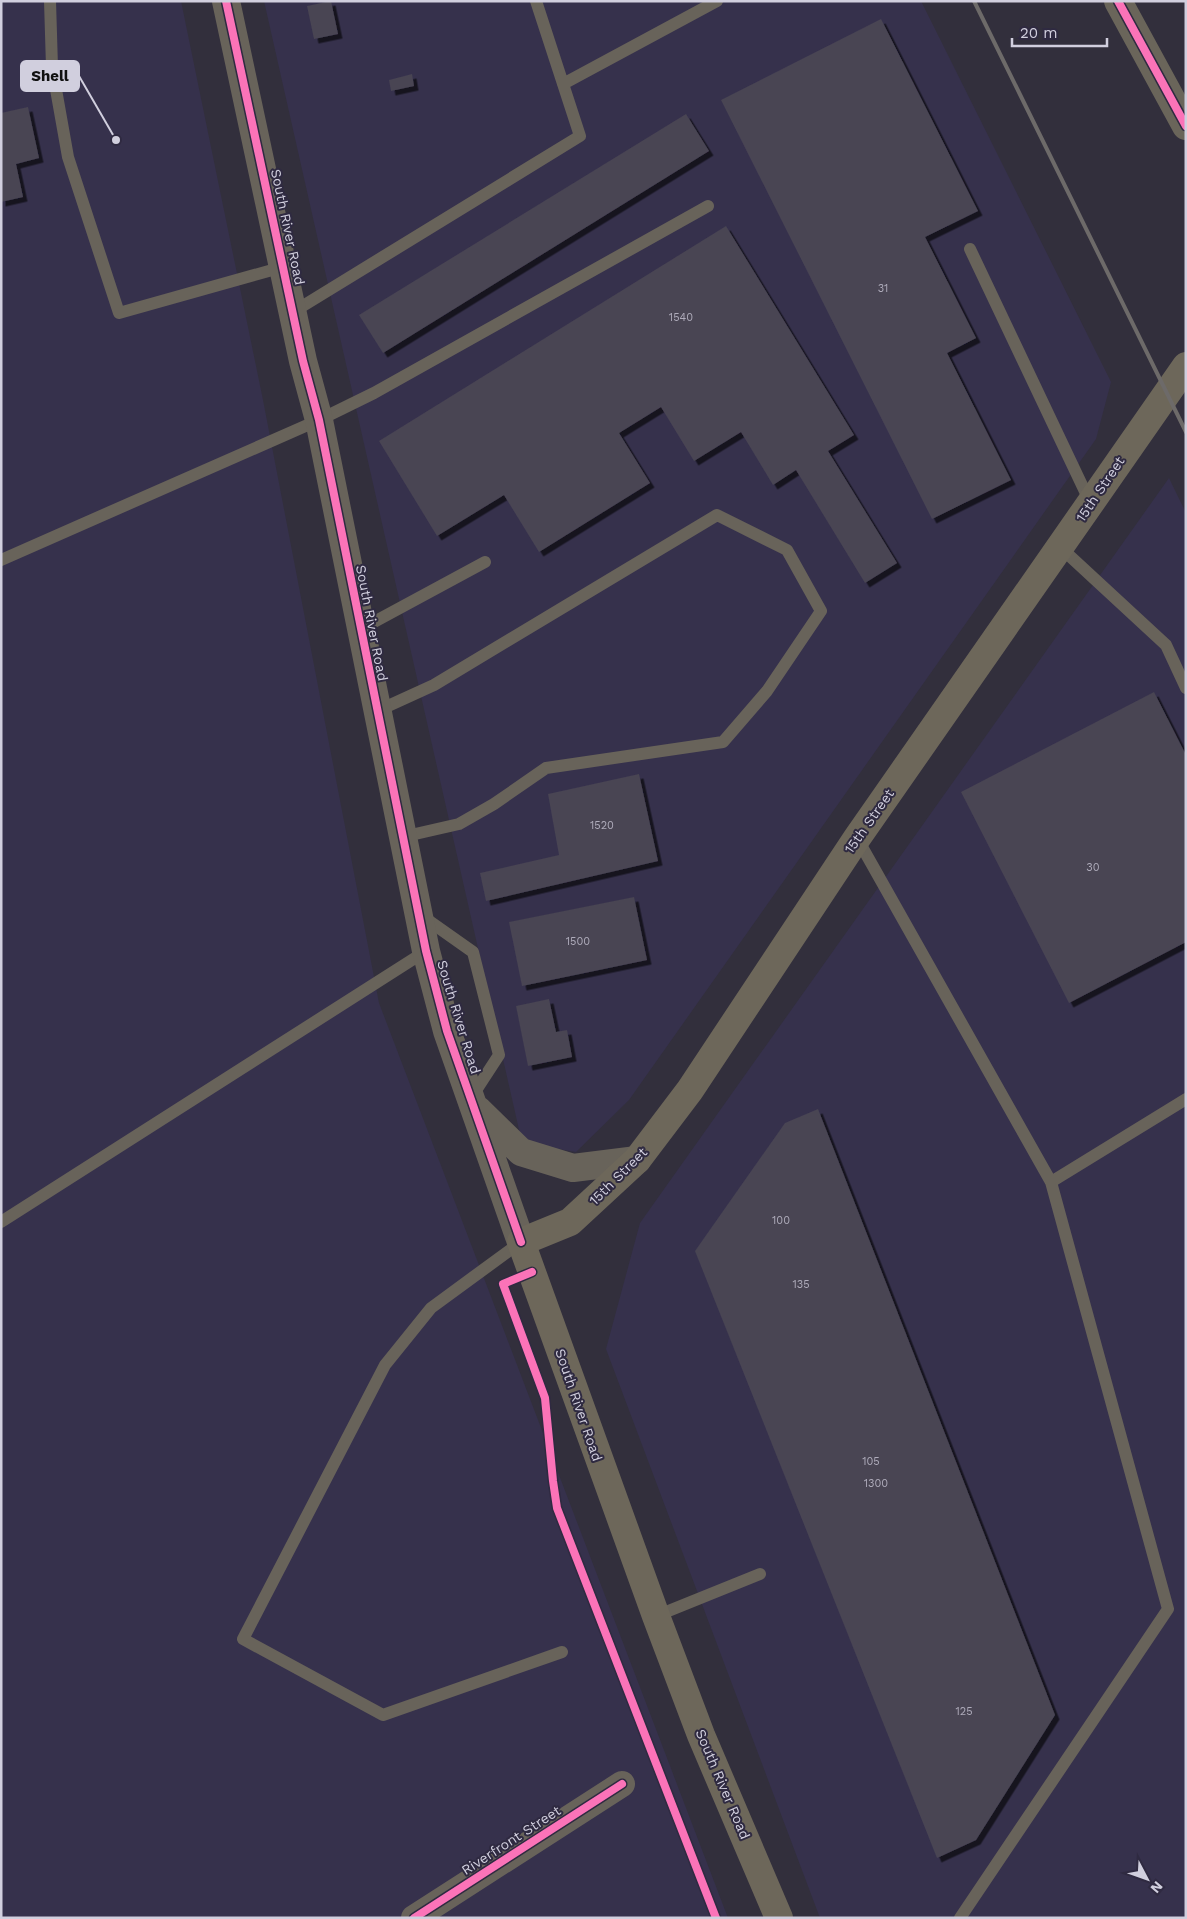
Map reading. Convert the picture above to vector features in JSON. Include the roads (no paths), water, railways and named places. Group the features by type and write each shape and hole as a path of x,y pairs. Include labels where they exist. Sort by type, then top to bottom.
{"main road":[{"path":"1118,1 1186,126"},
{"name":"15th Street","path":"521,1242 570,1222 637,1160 690,1090 857,838 1186,366"},
{"name":"South River Road","path":"521,1242 570,1376 602,1471 701,1735 779,1918"}],"street":[{"name":"South River Road","path":"226,1 293,312 319,420 426,951 447,1031 521,1242"},
{"path":"473,1103 521,1152 573,1168 637,1160"},
{"name":"Riverfront Street","path":"414,1918 622,1784"}],"lane":[{"path":"50,1 52,68 68,157 119,314 284,267"},
{"path":"293,312 580,136 536,1"},
{"path":"563,84 717,1"},
{"path":"1,560 319,420 374,393 708,206"},
{"path":"970,249 1090,503"},
{"path":"377,711 434,684 718,515 787,550 821,611 767,691 723,742 546,768 494,804 459,824 402,837"},
{"path":"1060,547 1166,644 1186,688"},
{"path":"360,629 486,562"},
{"path":"857,838 1051,1182 1168,1609 960,1918"},
{"path":"418,914 473,952 499,1055 473,1103"},
{"path":"1,1222 426,951"},
{"path":"1051,1182 1186,1099"},
{"path":"521,1242 431,1308 385,1366 243,1639 383,1716 562,1652"},
{"path":"656,1616 760,1574"}],"railway":[{"path":"974,1 1186,432"}],"place":[{"name":"Shell","path":"116,140"}]}
